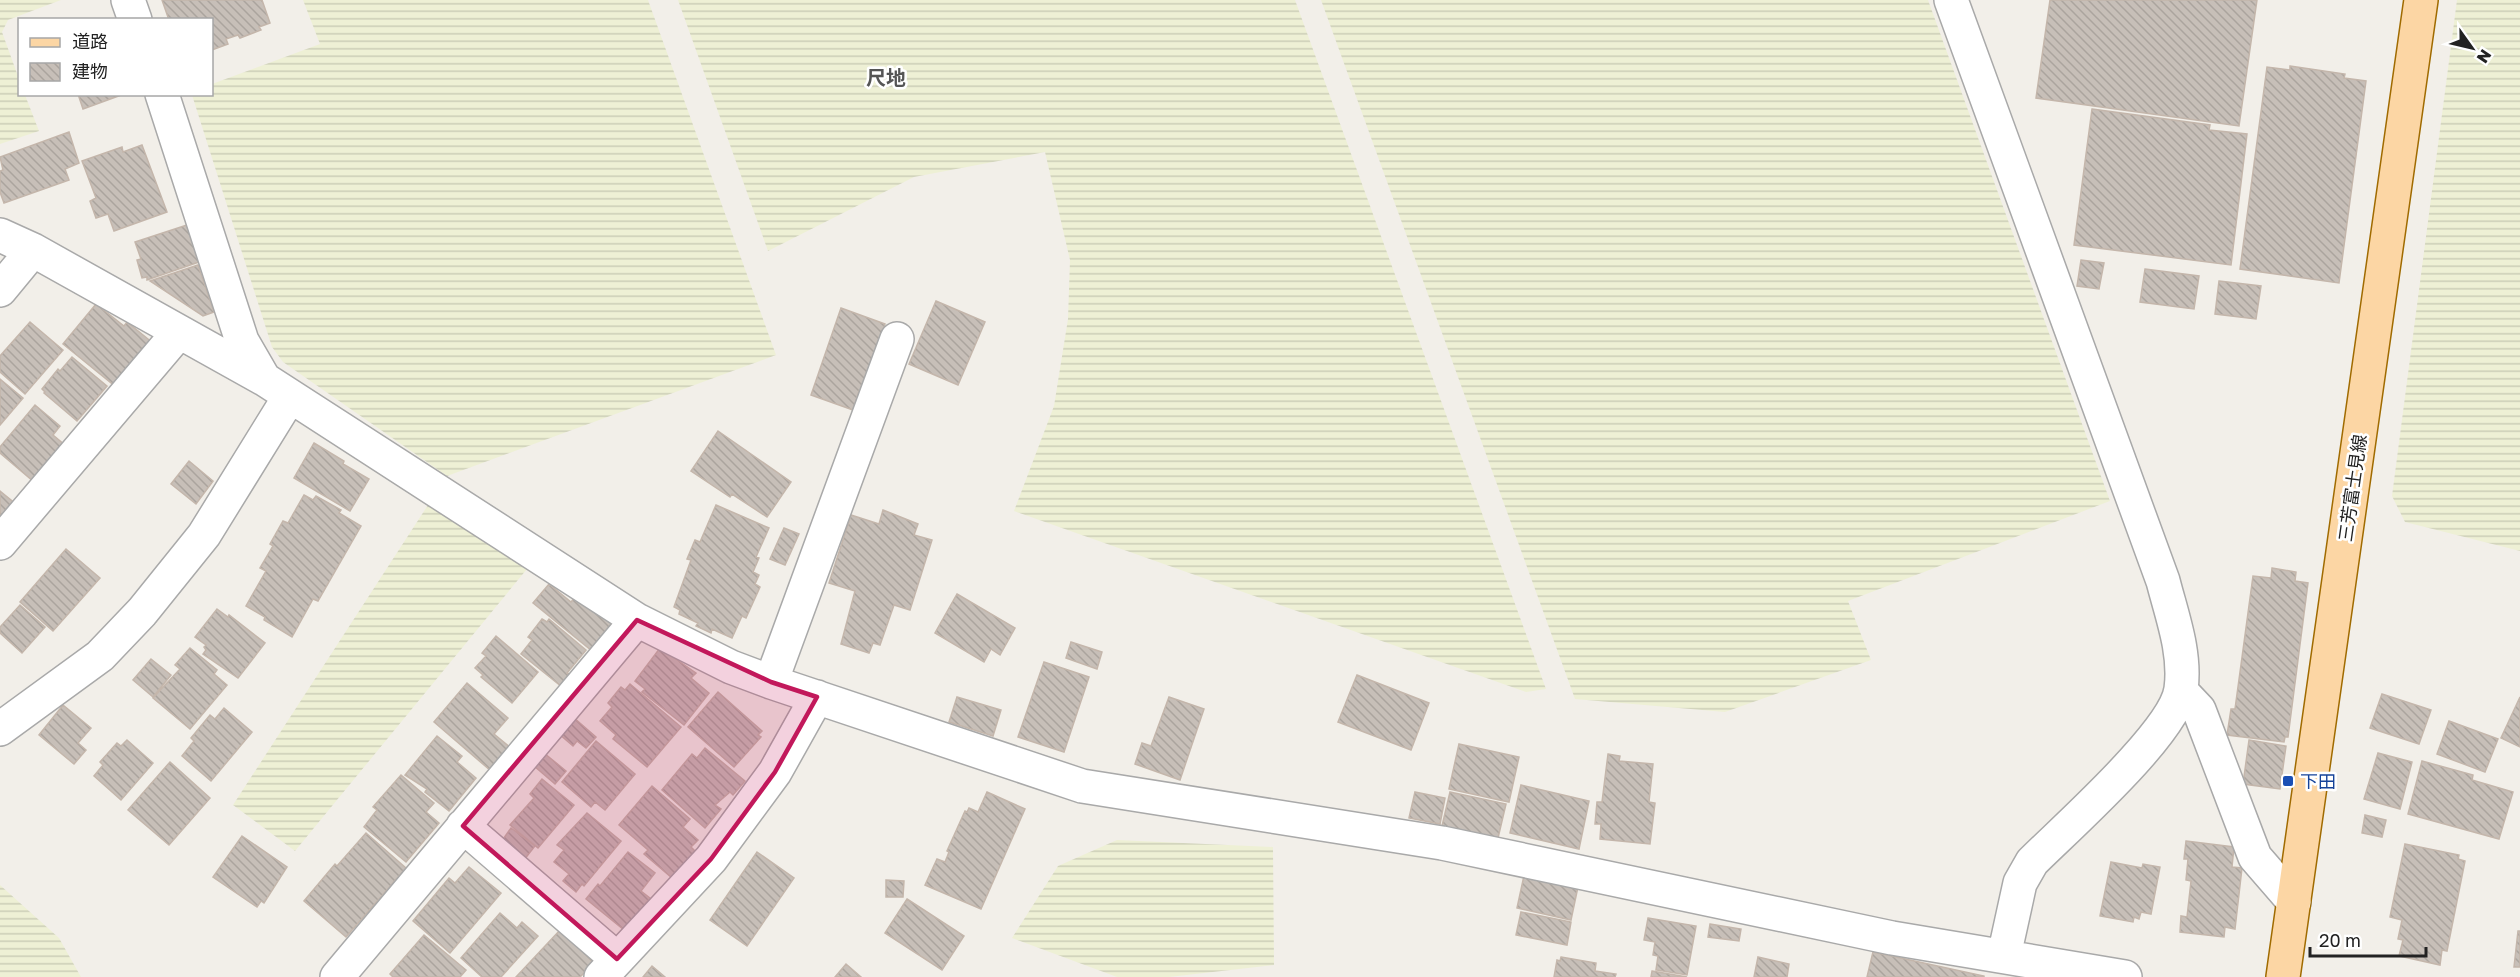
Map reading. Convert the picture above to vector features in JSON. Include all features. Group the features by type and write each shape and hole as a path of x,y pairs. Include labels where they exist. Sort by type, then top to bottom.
{"main road":[{"name":"三芳富士見線","path":"2283,977 2421,0"}],"street":[{"path":"128,0 134,18"},
{"path":"1951,0 2163,581 2182,658 2181,691 2169,719 2149,744 2032,862 2020,883 2004,956"},
{"path":"163,96 242,341 277,388"},
{"path":"0,235 33,250 277,388 637,620 731,667 771,682 1082,786 1442,843 1892,938 2125,977"},
{"path":"0,290 33,250"},
{"path":"0,543 179,332"},
{"path":"771,682 897,339"},
{"path":"0,729 99,656 142,612 204,535 277,388"},
{"path":"337,977 637,620"},
{"path":"2181,691 2199,710 2255,857 2294,902"},
{"path":"463,826 609,968 711,859 775,772 817,698"}],"highlighted area":[{"path":"637,620 771,682 817,697 775,772 711,859 617,959 463,826"}],"green space":[{"path":"0,0 61,0 8,20 2,32 18,76 18,96 25,96 39,131 0,144"},
{"path":"303,0 648,0 776,355 447,476 283,362 272,347 192,96 213,96 213,84 320,44"},
{"path":"678,0 1295,0 1546,689 1526,692 1014,511 1054,406 1068,319 1070,260 1045,152 914,177 768,251"},
{"path":"1321,0 1928,0 2110,501 1848,601 1871,660 1725,712 1575,699"},
{"path":"2457,0 2520,0 2520,551 2405,522 2392,496"},
{"path":"428,505 527,569 295,851 233,805"},
{"path":"1117,840 1273,847 1274,965 1169,977 1117,977 1012,938 1058,866"},
{"path":"0,885 59,938 81,977 0,977"}],"building":[{"path":"162,0 262,0 270,23 259,27 261,30 240,38 238,35 226,39 228,44 213,50 213,18 168,18"},
{"path":"2050,0 2257,0 2239,126 2036,98"},
{"path":"2290,66 2345,74 2344,78 2366,81 2339,283 2240,269 2267,67 2290,70"},
{"path":"79,96 119,96 83,109"},
{"path":"2092,109 2210,125 2209,130 2247,134 2231,265 2074,245"},
{"path":"69,132 79,163 65,169 69,180 4,203 0,192 0,171 3,170 0,157"},
{"path":"142,145 167,212 114,231 108,214 96,218 90,201 96,198 82,161 122,147 123,152"},
{"path":"187,225 199,262 147,280 147,277 142,278 137,260 141,259 135,242"},
{"path":"2081,260 2104,263 2099,289 2077,286"},
{"path":"198,265 214,312 203,316 150,281"},
{"path":"2145,269 2199,276 2194,309 2140,302"},
{"path":"2219,281 2261,286 2256,319 2215,314"},
{"path":"936,301 985,322 958,385 909,364"},
{"path":"96,304 124,326 127,322 153,343 116,387 63,344"},
{"path":"841,308 885,324 862,392 859,391 853,410 811,395"},
{"path":"30,322 63,350 25,394 0,372 0,356"},
{"path":"72,357 107,386 77,421 42,389 58,369 60,371"},
{"path":"0,379 23,398 0,425"},
{"path":"35,405 60,426 53,435 65,445 34,482 0,453 0,447"},
{"path":"718,431 791,482 767,517 732,494 730,497 691,471"},
{"path":"314,443 369,479 350,511 294,478"},
{"path":"189,461 213,481 196,504 171,484"},
{"path":"0,491 16,504 0,523"},
{"path":"304,495 313,500 316,496 341,510 339,513 361,526 318,601 313,599 292,637 246,606 266,571 260,568 273,546 270,544 283,521 288,523"},
{"path":"716,505 769,528 756,557 759,558 753,572 759,575 755,584 760,587 746,618 742,616 732,638 712,629 711,633 696,626 698,623 679,614 680,610 674,607 691,560 687,559 695,540 700,542"},
{"path":"883,510 918,524 914,535 932,540 910,610 894,605 880,645 873,643 869,653 841,644 855,591 829,583 851,515 879,524"},
{"path":"784,528 799,534 785,565 770,559"},
{"path":"66,549 100,578 53,631 20,602"},
{"path":"2272,568 2296,572 2295,581 2308,583 2288,737 2285,737 2284,742 2227,735 2231,709 2235,709 2253,576 2271,578"},
{"path":"549,584 571,602 577,595 613,625 592,651 533,603"},
{"path":"957,594 1015,628 1000,655 991,649 984,662 935,633"},
{"path":"20,605 45,627 22,653 0,633 0,627"},
{"path":"217,609 228,617 229,615 265,643 238,678 203,654 206,645 195,637"},
{"path":"542,619 547,622 549,619 586,650 567,673 571,675 562,687 521,654 532,640 528,637"},
{"path":"496,636 538,672 512,703 481,677 483,675 475,668 486,656 482,653"},
{"path":"1071,642 1102,652 1097,669 1066,658"},
{"path":"190,648 217,670 214,674 227,685 190,729 153,698 180,669 175,665"},
{"path":"660,648 696,673 691,678 709,693 684,725 642,692 645,689 635,681"},
{"path":"151,659 171,675 153,697 133,680"},
{"path":"1044,662 1089,677 1064,752 1018,737"},
{"path":"1357,675 1429,703 1411,750 1338,722"},
{"path":"467,683 508,718 494,734 511,748 491,771 434,722"},
{"path":"630,684 681,727 647,767 613,739 616,735 600,721 612,707 608,703 621,687 625,690"},
{"path":"718,692 762,731 758,735 761,737 734,767 688,727"},
{"path":"2382,694 2431,710 2419,744 2370,728"},
{"path":"957,697 1001,710 993,736 949,722"},
{"path":"1169,697 1204,709 1180,780 1135,764 1142,743 1151,746"},
{"path":"2520,697 2520,747 2501,738"},
{"path":"63,705 91,728 78,743 86,750 74,764 39,735"},
{"path":"224,708 252,732 211,781 182,756 194,741 191,738 210,715 215,719"},
{"path":"573,717 596,737 586,748 577,741 573,746 559,734"},
{"path":"2449,721 2498,739 2485,772 2437,754"},
{"path":"437,736 462,756 457,762 476,778 449,811 425,792 427,789 405,775"},
{"path":"127,740 153,763 121,800 94,776 103,765 100,762 117,743 121,746"},
{"path":"2249,740 2286,746 2280,789 2243,784"},
{"path":"596,741 635,774 605,810 595,802 591,807 562,782"},
{"path":"1459,744 1519,757 1509,802 1449,789"},
{"path":"705,748 745,781 733,795 730,792 715,805 721,809 705,828 662,790 692,754 697,758"},
{"path":"544,753 566,771 555,784 534,766"},
{"path":"2378,753 2412,762 2400,809 2364,799"},
{"path":"1608,754 1620,756 1619,761 1653,764 1649,802 1655,803 1650,844 1600,839 1601,824 1595,824 1597,802 1602,802"},
{"path":"2422,761 2473,775 2472,780 2513,792 2499,839 2408,814"},
{"path":"170,762 210,798 169,845 128,810"},
{"path":"401,775 434,803 426,812 439,823 406,862 364,827 377,810 373,807"},
{"path":"542,779 574,805 538,848 510,825 534,798 530,794"},
{"path":"1521,785 1589,801 1579,849 1510,833"},
{"path":"652,786 690,819 683,827 698,840 691,847 695,851 672,878 644,854 648,850 619,825"},
{"path":"987,792 1025,809 981,909 925,885 937,859 945,862 949,852 947,851 965,811 967,812 969,808 978,812"},
{"path":"1415,792 1445,798 1440,824 1409,818"},
{"path":"1450,792 1506,804 1498,838 1442,826"},
{"path":"587,813 621,841 584,886 582,884 576,892 563,881 569,874 554,862 564,850 557,845"},
{"path":"2365,815 2386,820 2382,837 2362,833"},
{"path":"511,828 535,846 524,860 501,842"},
{"path":"366,833 406,868 346,937 304,901 335,864 337,866"},
{"path":"242,836 287,867 264,903 261,901 257,907 213,877"},
{"path":"2186,841 2234,847 2232,867 2242,868 2235,929 2225,927 2224,937 2180,932 2181,916 2187,917 2191,881 2186,880 2188,859 2184,859"},
{"path":"2405,844 2459,855 2458,859 2465,861 2447,951 2442,950 2440,965 2399,956 2403,940 2398,939 2402,920 2390,917"},
{"path":"628,852 655,873 641,891 650,898 624,930 586,899"},
{"path":"757,852 794,878 747,946 710,920"},
{"path":"2111,862 2142,868 2143,864 2160,867 2151,914 2141,912 2139,919 2134,917 2133,922 2100,916"},
{"path":"469,867 501,893 450,953 413,921 449,878 455,883"},
{"path":"1525,871 1579,882 1571,920 1517,908"},
{"path":"886,880 904,881 903,897 886,897"},
{"path":"907,899 964,936 942,970 885,933"},
{"path":"1521,912 1571,922 1567,945 1516,935"},
{"path":"500,913 517,928 522,922 538,936 501,977 482,977 461,958"},
{"path":"1648,918 1696,926 1687,975 1656,970 1658,956 1653,955 1655,942 1644,940"},
{"path":"1710,924 1741,929 1739,941 1708,937"},
{"path":"560,930 594,963 580,977 516,977"},
{"path":"2518,931 2520,931 2520,967 2514,967"},
{"path":"424,935 466,970 460,977 393,977 390,974"},
{"path":"1873,952 1984,976 1984,977 1867,977"},
{"path":"1561,957 1596,963 1595,971 1616,974 1615,977 1554,977 1557,960 1560,961"},
{"path":"1758,957 1789,964 1787,977 1754,977"},
{"path":"846,964 861,977 835,977"},
{"path":"652,966 665,977 643,977"},
{"path":"1652,971 1687,977 1651,977"}],"place":[{"name":"下田","path":"2288,781"}],"district":[{"name":"尺地","path":"886,77"}]}
